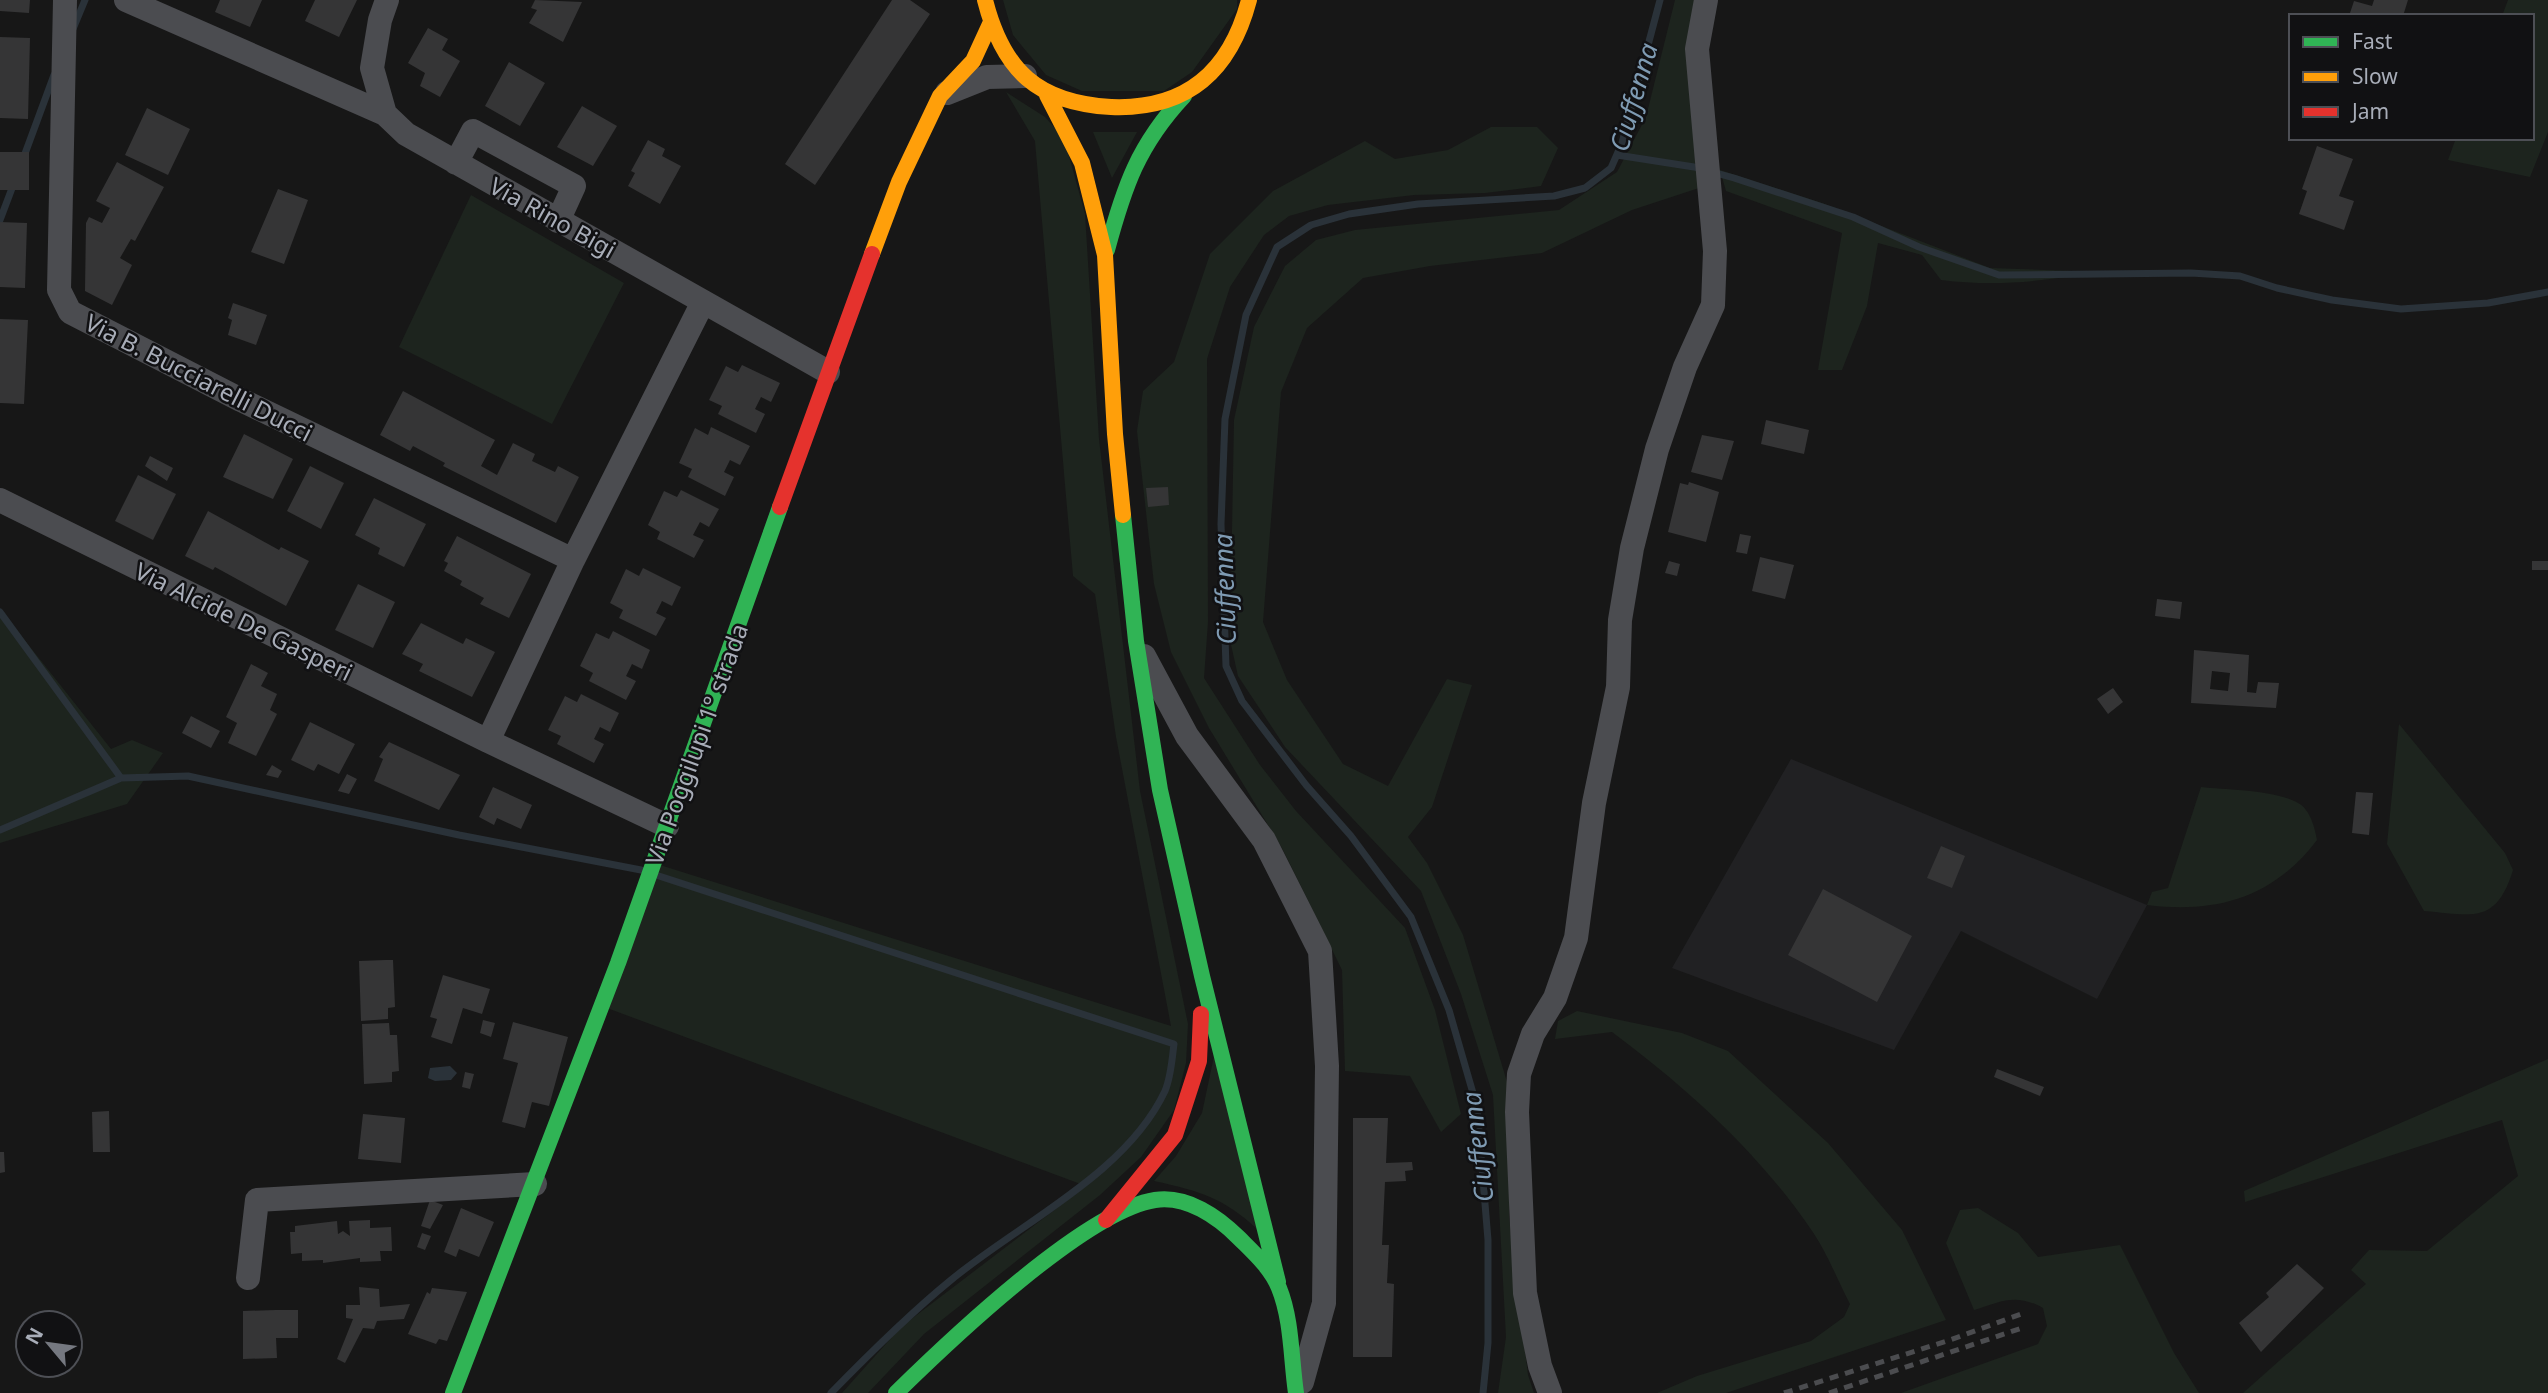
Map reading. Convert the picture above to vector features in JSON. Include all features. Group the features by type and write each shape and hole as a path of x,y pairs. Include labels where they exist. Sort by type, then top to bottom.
{"main road":[{"path":"985,0 990,24 1007,58 1048,95 1082,163 1105,256 1115,434 1136,640 1160,790 1202,976 1279,1288 1298,1393"},
{"path":"1105,256 1121,196 1140,148 1161,119 1230,46 1250,4"},
{"name":"Via Poggilupi 1° strada","path":"453,1393 535,1184 667,826 828,372 899,182 940,96 973,61 990,24"},
{"path":"1048,95 1081,103 1124,107 1184,96"},
{"path":"1106,1220 1175,1135 1199,1061 1202,976"},
{"path":"896,1393 982,1313 1106,1220 1153,1200 1179,1202 1205,1210 1226,1225 1248,1247 1279,1288"}],"street":[{"name":"Via B. Bucciarelli Ducci","path":"65,0 59,290 70,312 229,393 573,560"},
{"name":"Via Rino Bigi","path":"126,0 385,114 406,134 828,372"},
{"path":"385,114 372,68 380,20 387,0"},
{"path":"1550,1393 1540,1366 1525,1293 1517,1112 1520,1074 1533,1034 1555,998 1576,939 1594,803 1618,687 1620,620 1632,548 1657,449 1685,367 1713,304 1715,251 1697,49 1706,0"},
{"path":"940,96 987,77 1025,76"},
{"path":"456,163 473,131 575,186 558,221"},
{"path":"488,741 573,560 704,302"},
{"name":"Via Alcide De Gasperi","path":"0,500 488,741 667,826"},
{"path":"1136,640 1187,736 1264,840 1320,951 1327,1066 1324,1303 1298,1393"},
{"path":"248,1278 257,1200 535,1184"}],"shaded area":[{"path":"1003,0 1237,0 1237,9 1192,72 1164,91 1082,91 1046,75 1013,35"},
{"path":"1675,0 1700,0 1702,187 1632,210 1542,253 1430,266 1363,278 1307,328 1281,392 1263,622 1287,680 1343,764 1388,786 1447,679 1472,685 1432,807 1408,837 1427,863 1463,935 1510,1092 1509,1217 1528,1375 1534,1393 1498,1393 1506,1337 1493,1095 1461,994 1421,891 1285,747 1238,676 1230,640 1234,420 1254,327 1285,266 1316,240 1355,230 1559,210 1617,172 1646,117"},
{"path":"2508,0 2548,0 2548,132 2530,177 2448,160 2455,140 2534,140 2534,14 2503,14"},
{"path":"1006,92 1045,117 1064,138 1085,214 1099,439 1140,791 1188,1024 1186,1063 1174,1110 1141,1157 1100,1195 924,1334 868,1393 842,1393 901,1327 1086,1186 607,1008 660,865 1171,1026 1116,737 1095,594 1073,576 1035,141"},
{"path":"1491,127 1537,127 1558,148 1541,186 1485,193 1414,195 1328,205 1289,216 1264,235 1230,287 1207,359 1208,622 1204,678 1260,765 1296,811 1405,928 1435,1010 1461,1114 1441,1132 1410,1076 1345,1071 1342,970 1282,848 1209,728 1171,652 1154,584 1137,431 1143,391 1174,362 1210,254 1273,191 1365,141 1395,159 1448,150"},
{"path":"1093,132 1137,132 1112,178"},
{"path":"1720,170 1822,203 1990,268 2099,272 2020,282 1941,280 1922,255 1878,243 1867,306 1842,370 1818,370 1842,233 1726,191"},
{"path":"471,195 624,283 552,424 399,347"},
{"path":"0,609 111,749 132,740 163,753 127,804 0,843"},
{"path":"2399,724 2505,853 2513,870 2499,900 2480,913 2424,911 2387,844"},
{"path":"1791,759 2147,905 2097,999 1961,931 1894,1050 1672,968"},
{"path":"2201,787 2265,793 2298,803 2309,814 2317,840 2300,860 2282,875 2263,888 2242,897 2197,907 2147,905 2152,892 2168,888"},
{"path":"1577,1011 1682,1033 1728,1051 1828,1143 1902,1230 1946,1320 1726,1393 1657,1393 1697,1376 1811,1341 1844,1317 1850,1304 1821,1246 1789,1200 1744,1147 1694,1098 1612,1032 1555,1039 1558,1021"},
{"path":"1214,1056 1258,1230 1234,1210 1210,1197 1154,1181 1176,1156 1202,1113"},
{"path":"2548,1059 2548,1393 2243,1393 2366,1284 2351,1270 2369,1250 2427,1251 2518,1176 2502,1120 2245,1202 2244,1191"},
{"path":"450,1066 457,1073 451,1080 435,1081 428,1078 430,1068"},
{"path":"1978,1208 2018,1233 2038,1257 2120,1245 2174,1353 2199,1393 1901,1393 2038,1344 2047,1326 2043,1308 2025,1301 2009,1300 1974,1310 1946,1243 1960,1210"}],"building":[{"path":"0,0 30,0 29,13 0,11"},
{"path":"220,0 262,0 250,27 215,12"},
{"path":"315,0 357,0 339,37 305,21"},
{"path":"535,0 582,2 563,42 529,23 537,10 531,8"},
{"path":"892,0 910,0 930,14 815,185 785,164"},
{"path":"2374,0 2408,0 2404,14 2350,14 2354,1 2372,6"},
{"path":"428,28 448,39 442,50 460,61 440,97 420,86 425,73 408,63"},
{"path":"0,37 30,38 28,119 0,118"},
{"path":"509,62 545,83 520,126 485,106"},
{"path":"582,106 617,126 593,166 557,147"},
{"path":"147,108 190,129 168,175 125,155"},
{"path":"648,140 665,149 662,156 681,166 660,204 628,186 635,173 631,171"},
{"path":"2317,146 2353,159 2339,196 2354,201 2344,230 2299,214 2307,191 2302,189"},
{"path":"0,152 29,152 29,190 0,190"},
{"path":"117,162 164,187 135,241 131,239 120,258 132,265 112,305 85,291 86,223 89,217 102,223 110,208 96,201"},
{"path":"278,189 308,200 284,264 251,252"},
{"path":"0,222 27,223 25,288 0,287"},
{"path":"233,303 267,315 256,345 228,335 232,320 228,318"},
{"path":"0,319 28,320 24,404 0,403"},
{"path":"742,365 780,383 771,402 761,397 755,409 765,414 756,433 718,414 722,406 709,400 726,366 738,372"},
{"path":"403,391 495,440 481,466 497,475 513,443 535,454 532,461 555,472 558,466 579,477 556,523 443,466 445,463 413,446 410,451 380,435"},
{"path":"1766,420 1809,430 1804,454 1761,444"},
{"path":"711,427 750,446 740,465 730,460 724,472 734,477 725,496 688,477 692,469 679,463 695,428 708,435"},
{"path":"244,434 293,459 273,499 223,477"},
{"path":"1702,435 1734,441 1722,480 1691,472"},
{"path":"150,456 173,468 167,481 145,466"},
{"path":"310,466 344,483 321,529 287,511"},
{"path":"138,475 176,494 153,540 115,521"},
{"path":"1689,482 1719,492 1706,542 1668,532 1680,483 1688,485"},
{"path":"1168,487 1169,505 1148,507 1146,488"},
{"path":"681,490 719,509 709,527 700,522 693,535 704,540 694,558 657,539 660,532 648,525 664,491 677,497"},
{"path":"374,498 426,524 404,567 378,554 380,548 355,535"},
{"path":"208,511 279,550 281,547 309,561 286,606 215,567 213,570 185,556"},
{"path":"1740,534 1751,536 1747,554 1736,552"},
{"path":"457,536 531,574 509,618 480,604 484,598 460,585 462,581 444,571 448,563 444,561"},
{"path":"1760,557 1794,565 1785,599 1752,591"},
{"path":"1669,561 1680,564 1677,576 1665,573"},
{"path":"2532,561 2548,561 2548,570 2532,570"},
{"path":"643,568 681,587 672,606 662,601 656,613 666,618 656,636 619,618 623,610 610,603 626,569 639,576"},
{"path":"358,584 395,602 373,648 335,630"},
{"path":"2157,599 2182,602 2180,619 2155,616"},
{"path":"421,623 463,644 466,638 495,652 472,697 419,671 423,664 402,654"},
{"path":"613,631 650,650 642,669 632,664 626,676 636,681 626,700 589,681 593,673 580,666 596,633 609,639"},
{"path":"2194,650 2249,655 2247,692 2256,693 2258,682 2279,683 2276,708 2191,703","holes":["2212,671 2230,673 2228,691 2210,689"]},
{"path":"251,664 268,673 261,686 277,694 270,710 277,714 256,756 228,743 237,723 226,717"},
{"path":"2113,688 2123,702 2108,714 2097,699"},
{"path":"581,694 619,713 610,732 600,727 594,739 604,744 594,763 557,744 561,736 548,730 565,696 577,702"},
{"path":"191,716 220,731 211,748 182,733"},
{"path":"310,722 355,744 339,774 318,764 314,771 291,760"},
{"path":"389,742 460,775 439,810 374,781 383,759 379,757"},
{"path":"272,765 282,771 278,778 266,775"},
{"path":"347,774 357,779 349,794 338,791"},
{"path":"493,787 532,805 521,829 497,818 494,825 479,817"},
{"path":"2356,792 2373,793 2369,835 2352,833"},
{"path":"1941,846 1965,856 1952,888 1927,878"},
{"path":"1823,889 1912,936 1877,1002 1788,955"},
{"path":"393,960 395,1007 388,1008 388,1019 361,1021 359,961"},
{"path":"443,975 490,989 482,1014 463,1008 452,1044 431,1037 437,1019 430,1017"},
{"path":"483,1020 495,1023 491,1037 480,1033"},
{"path":"513,1022 568,1037 549,1106 532,1102 525,1128 502,1122 518,1063 503,1059"},
{"path":"389,1023 390,1035 397,1035 399,1071 392,1072 392,1082 364,1084 362,1024"},
{"path":"1997,1069 2044,1087 2040,1096 1994,1077"},
{"path":"465,1072 474,1074 470,1089 462,1087"},
{"path":"109,1111 110,1152 93,1152 92,1112"},
{"path":"363,1114 405,1118 401,1163 358,1159"},
{"path":"1353,1118 1388,1118 1386,1163 1412,1162 1413,1170 1405,1171 1406,1181 1385,1182 1382,1245 1389,1245 1387,1283 1394,1284 1392,1357 1353,1357"},
{"path":"0,1152 4,1152 5,1172 0,1173"},
{"path":"430,1200 443,1205 430,1229 421,1226"},
{"path":"461,1208 494,1222 479,1257 459,1249 456,1257 444,1252"},
{"path":"370,1220 370,1228 391,1227 392,1251 380,1251 381,1261 360,1262 360,1258 323,1263 323,1260 302,1261 302,1253 291,1254 290,1232 295,1232 295,1226 337,1221 338,1234 343,1231 350,1236 349,1221"},
{"path":"422,1233 431,1236 425,1250 417,1247"},
{"path":"2297,1264 2324,1288 2261,1352 2239,1323 2269,1297 2266,1293"},
{"path":"359,1287 379,1289 380,1307 410,1304 404,1319 377,1321 374,1329 363,1328 345,1363 337,1359 353,1319 346,1318 346,1305 360,1305"},
{"path":"432,1288 467,1292 447,1341 439,1339 436,1344 408,1334 427,1292 430,1294"},
{"path":"298,1310 298,1338 276,1338 277,1358 243,1359 243,1311"}],"waterway":[{"path":"73,29 85,0"},
{"name":"Ciuffenna","path":"1483,1393 1488,1343 1488,1240 1477,1107 1449,1010 1411,917 1351,836 1306,785 1242,701 1226,666 1221,524 1225,419 1246,315 1277,247 1311,225 1349,214 1418,204 1554,196 1585,188 1611,168 1622,143 1660,0"},
{"path":"23,159 54,75"},
{"path":"1617,155 1694,167 1734,178 1853,217 1919,247 1999,275 2191,273 2240,276 2277,288 2332,300 2401,309 2488,303 2548,292"},
{"path":"0,220 14,183"},
{"path":"0,612 121,778"},
{"path":"0,830 121,778 188,776 459,835 641,870"},
{"path":"659,876 1174,1044 1165,1091 1147,1121 1125,1148 1069,1195 935,1293 831,1393"}],"railway":[{"path":"1784,1393 1950,1340 2021,1314"},
{"path":"1829,1393 2025,1327"}],"traffic: fast":[{"path":"1107,250 1135,168 1155,132 1184,96"},
{"path":"453,1393 618,963 780,507"},
{"path":"1123,515 1136,641 1160,790 1202,976 1278,1282"},
{"path":"896,1393 982,1312 1056,1252 1126,1209 1167,1199 1190,1204 1222,1222 1262,1261 1271,1274 1279,1288 1286,1313 1296,1393"}],"traffic: slow":[{"path":"985,0 1002,46 1027,79 1063,99 1111,107 1162,102 1201,82 1230,48 1249,0"},
{"path":"872,254 899,182 940,96 973,61 990,24"},
{"path":"1047,95 1082,163 1105,255 1115,434 1123,515"}],"traffic: jam":[{"path":"780,507 872,254"},
{"path":"1106,1220 1175,1135 1199,1061 1201,1014"}]}
